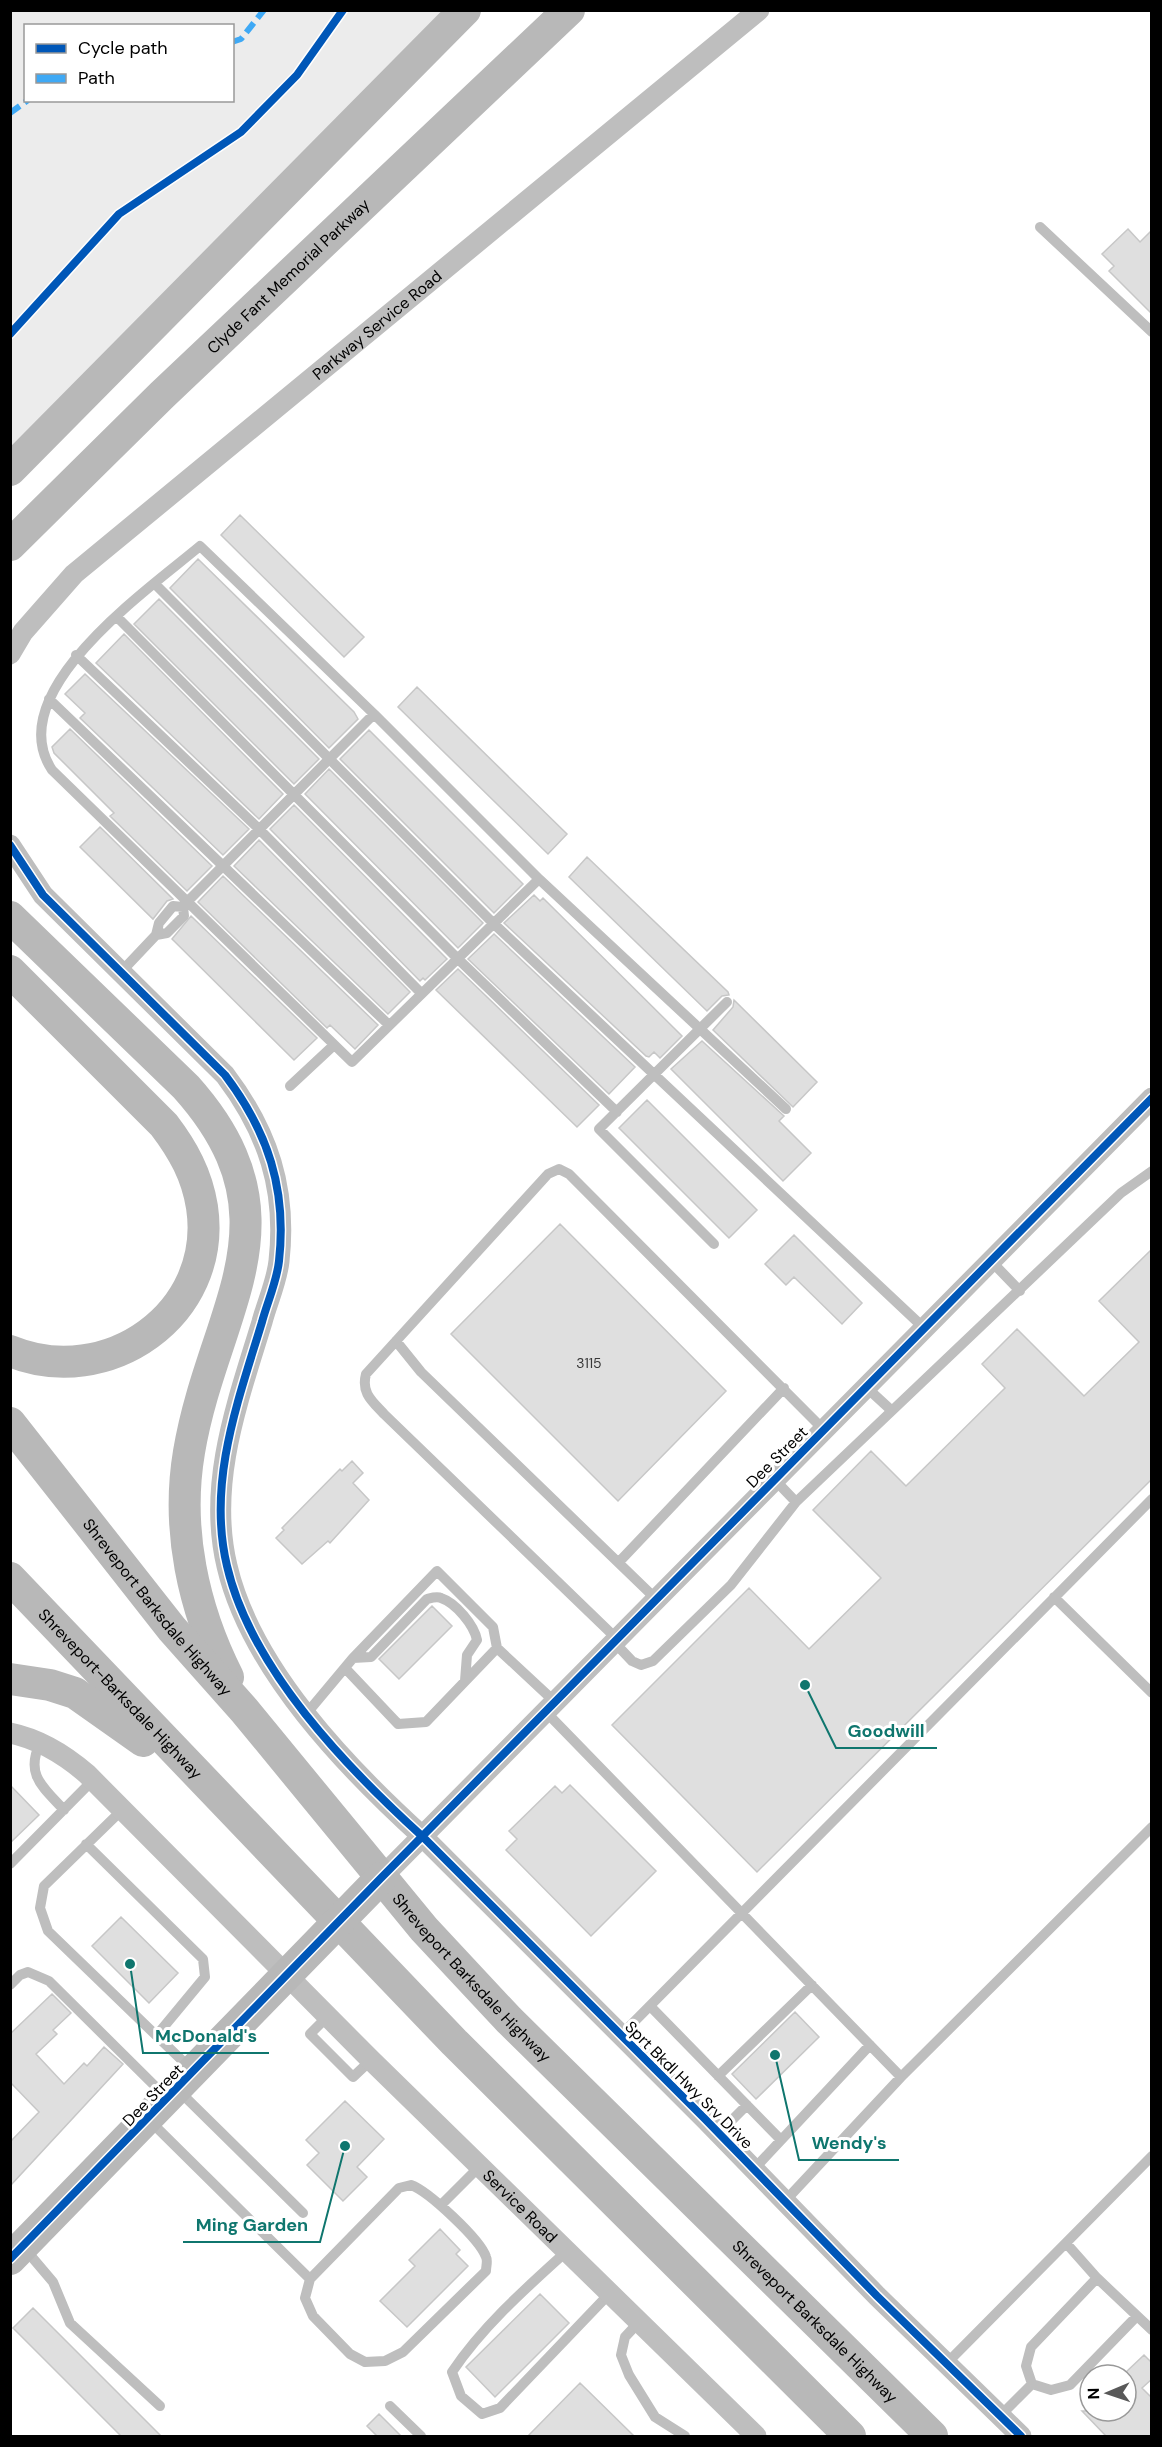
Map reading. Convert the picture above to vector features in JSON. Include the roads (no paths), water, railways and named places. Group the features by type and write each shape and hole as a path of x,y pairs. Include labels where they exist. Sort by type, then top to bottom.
{"main road":[{"path":"10,470 465,10"},
{"name":"Clyde Fant Memorial Parkway","path":"10,545 162,395 569,10"},
{"path":"10,917 186,1087 210,1115 229,1147 241,1182 246,1223 241,1268 201,1400 191,1442 186,1479 185,1518 191,1571 204,1622 215,1651 244,1710"},
{"path":"10,971 164,1125 184,1152 197,1182 202,1208 203,1239 196,1270 183,1298 164,1322 138,1342 108,1356 76,1363 41,1360 10,1351"},
{"name":"Shreveport Barksdale Highway","path":"10,1423 172,1629 244,1710 424,1929 509,2020 932,2436"},
{"name":"Shreveport-Barksdale Highway","path":"10,1578 230,1810"},
{"path":"10,1679 50,1685 75,1693 125,1726 230,1810 345,1915"},
{"path":"125,1701 168,1719 345,1915 454,2042 850,2436"},
{"path":"345,1915 381,1878"},
{"name":"Dee Street","path":"17,2253 345,1915"}],"street":[{"name":"Parkway Service Road","path":"10,654 23,632 74,574 759,10"},
{"name":"Sprt Bkdl Hwy Srv Drive","path":"10,845 43,895 225,1075 246,1102 262,1132 275,1172 281,1215 279,1263 233,1418 224,1462 219,1506 226,1564 239,1607 269,1663 307,1713 382,1800 423,1837 946,2364 1022,2436"},
{"name":"Dee Street","path":"423,1837 1152,1098"},
{"name":"Service Road","path":"10,1733 40,1743 73,1762 93,1780 371,2060 756,2436"},
{"path":"381,1878 423,1837"}],"lane":[{"path":"1040,227 1152,332"},
{"path":"539,879 352,1062 186,904 44,759 40,742 49,699 69,662 117,616 200,546 374,714 539,879 786,1109"},
{"path":"155,584 493,923 924,1328"},
{"path":"117,616 457,958 616,1112"},
{"path":"76,655 259,829 421,993"},
{"path":"49,699 389,1025"},
{"path":"121,972 156,935 167,933 184,915 186,904 374,714"},
{"path":"714,1244 599,1129 727,1002"},
{"path":"290,1086 334,1045"},
{"path":"823,1429 569,1174 559,1169 548,1174 366,1374 363,1385 367,1396 616,1640 632,1661 640,1665 653,1661 730,1585 796,1502 891,1410 1020,1291 1121,1193 1152,1171"},
{"path":"992,1261 1020,1291"},
{"path":"396,1341 421,1372 656,1599"},
{"path":"866,1387 891,1410"},
{"path":"619,1562 784,1388"},
{"path":"774,1479 796,1502"},
{"path":"620,2036 1152,1499"},
{"path":"307,1713 353,1658 437,1571 493,1627 497,1648 551,1707 742,1913 901,2077"},
{"path":"353,1658 371,1657 427,1599 439,1597 449,1602 475,1628 477,1640 467,1655 465,1681"},
{"path":"1054,1597 1152,1693"},
{"path":"345,1668 398,1724 426,1722 497,1648"},
{"path":"40,1743 34,1755 34,1771 40,1784 64,1810"},
{"path":"10,1864 93,1780"},
{"path":"122,1810 44,1886 40,1908 48,1931 157,2035 172,2094 310,2280"},
{"path":"784,2200 901,2077 1152,1827"},
{"path":"86,1844 204,1959 205,1977 157,2035"},
{"path":"10,1985 20,1975 27,1972 49,1981 303,2213"},
{"path":"718,2076 812,1985"},
{"path":"650,2006 781,2140"},
{"path":"754,2169 870,2045"},
{"path":"719,2133 747,2105"},
{"path":"946,2364 1152,2156"},
{"path":"441,2205 480,2166"},
{"path":"411,2185 422,2189 441,2205 481,2248 487,2259 486,2271 403,2352 385,2361 365,2362 350,2354 313,2316 305,2298 310,2280 399,2188 411,2185"},
{"path":"1066,2243 1097,2278 1152,2330"},
{"path":"567,2251 517,2296 464,2355 452,2372 461,2396 482,2414 500,2408 610,2294"},
{"path":"17,2253 53,2282 70,2323 160,2406"},
{"path":"1032,2384 1026,2366 1031,2347 1097,2278"},
{"path":"1032,2384 1051,2390 1070,2385 1137,2316"},
{"path":"639,2322 625,2337 621,2355 629,2375 656,2417 685,2436"},
{"path":"1000,2416 1032,2384"},
{"path":"390,2406 421,2436"}],"place":[{"name":"Goodwill","path":"805,1685"},
{"name":"McDonald's","path":"130,1964"},
{"name":"Wendy's","path":"775,2055"},
{"name":"Ming Garden","path":"345,2146"}]}
